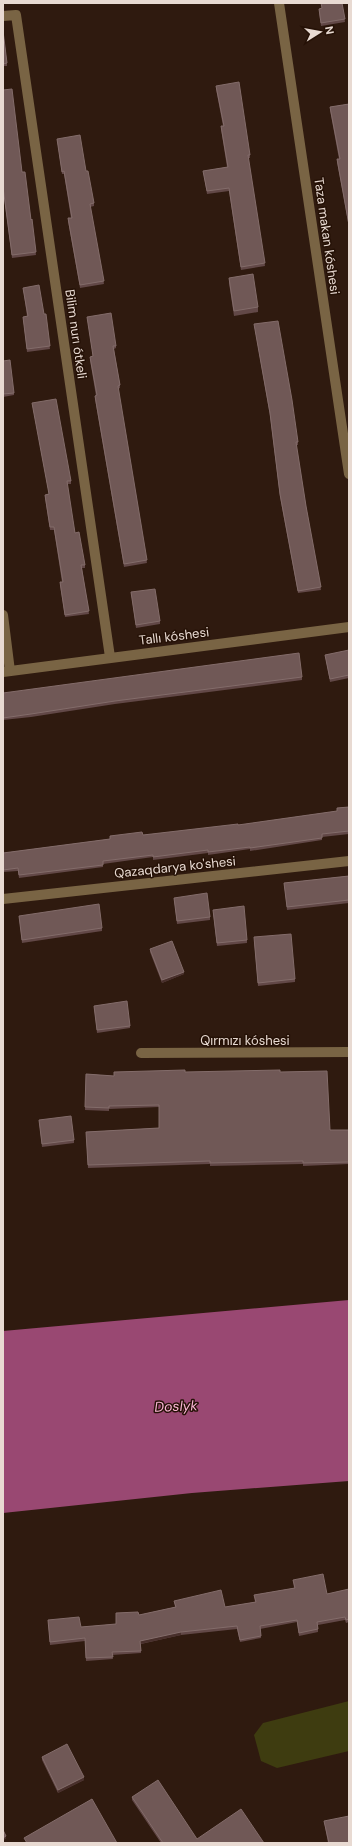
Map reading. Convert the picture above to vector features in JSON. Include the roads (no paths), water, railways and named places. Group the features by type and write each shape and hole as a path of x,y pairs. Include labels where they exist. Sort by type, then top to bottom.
{"street":[{"name":"Taza makan kóshesi","path":"280,3 349,474"},
{"name":"Bilim nurı ótkeli","path":"3,16 16,15 110,657"},
{"path":"3,615 7,671"},
{"name":"Tallı kóshesi","path":"7,671 349,627"},
{"name":"Qazaqdarya ko'shesi","path":"3,899 349,861"},
{"name":"Qırmızı kóshesi","path":"141,1053 349,1052"}],"water":[{"name":"Doslyk","path":"349,1300 349,1481 192,1493 3,1513 3,1331"}]}
